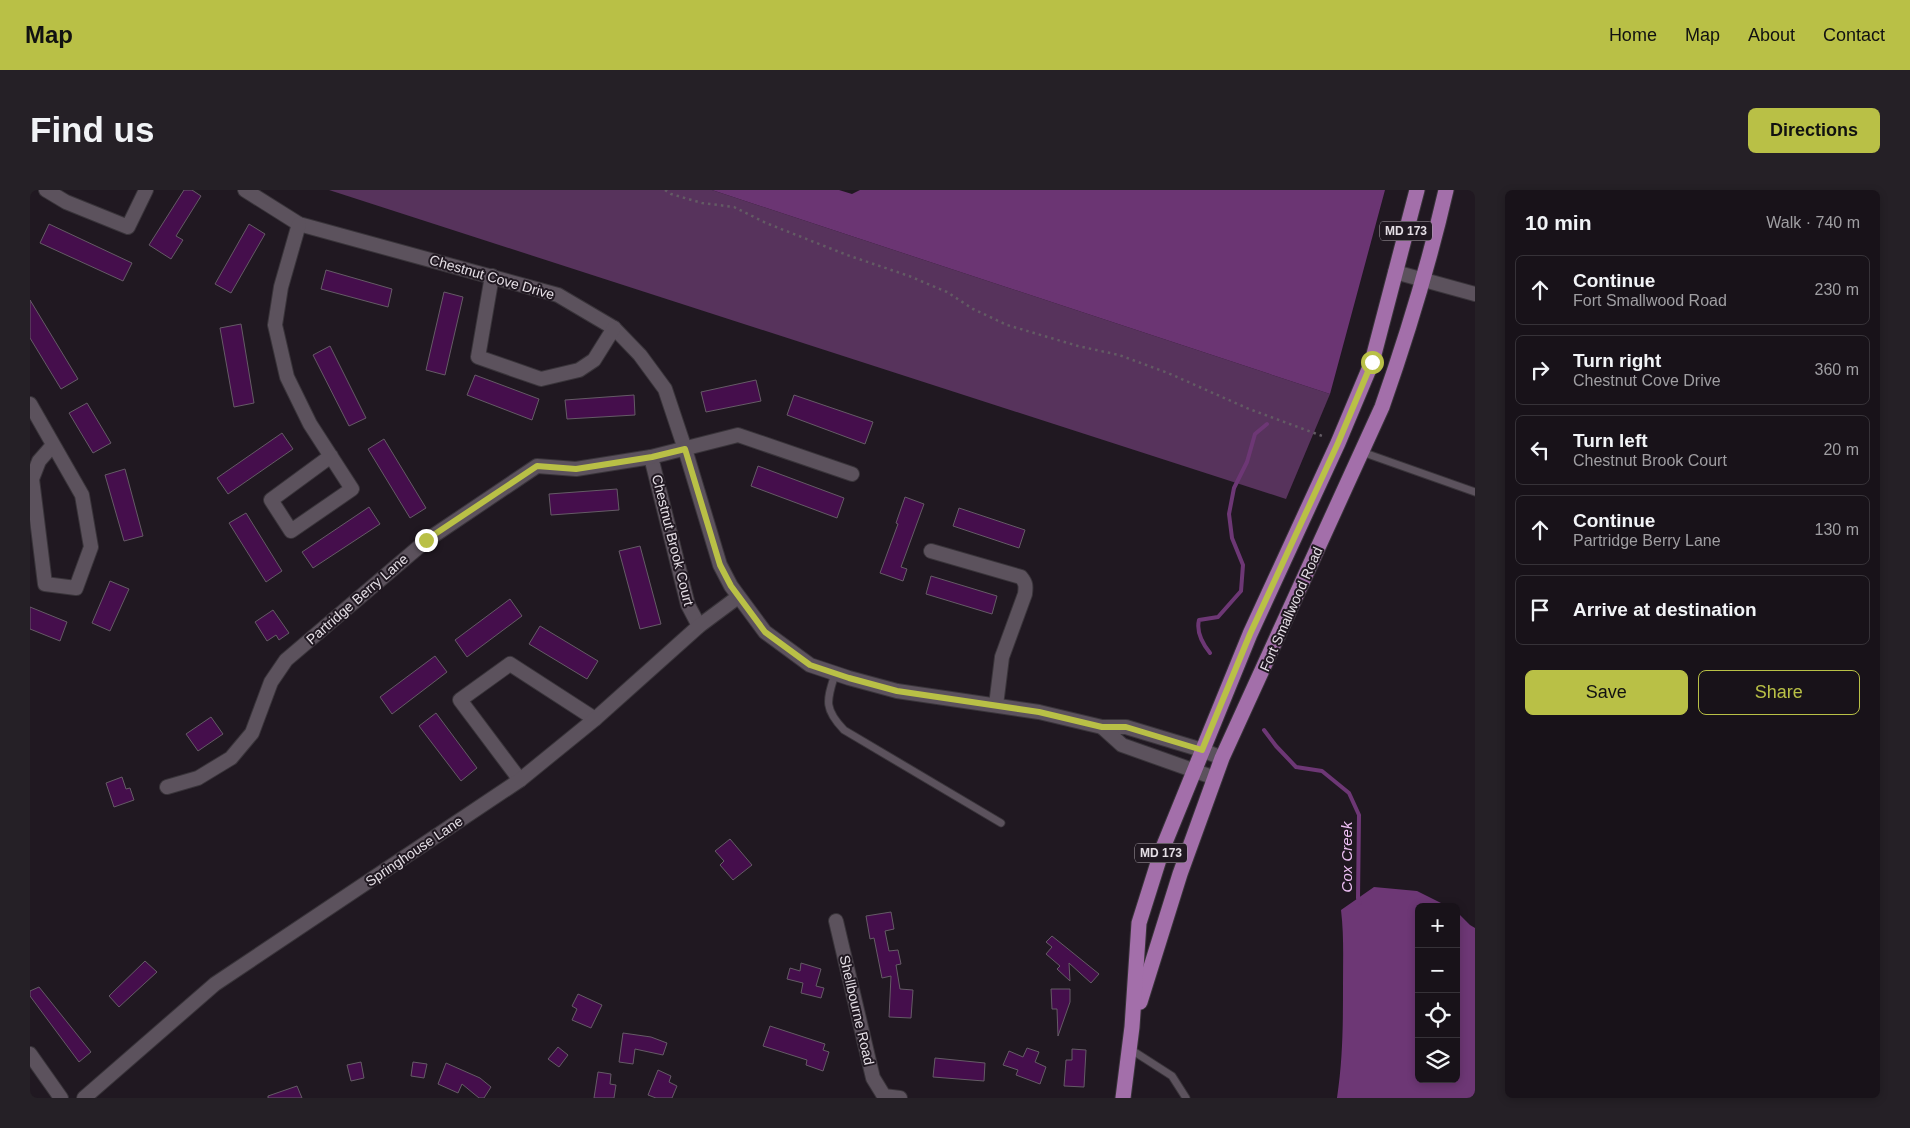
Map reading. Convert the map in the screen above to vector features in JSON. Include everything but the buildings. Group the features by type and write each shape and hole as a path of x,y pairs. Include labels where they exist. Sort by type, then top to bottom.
{"main road":[{"name":"Fort Smallwood Road","path":"1123,1098 1132,1027 1139,923 1162,850 1250,634 1338,443 1372,362 1417,190"},
{"name":"Fort Smallwood Road","path":"1132,1027 1180,874 1222,758 1362,452 1391,382 1424,280 1446,190"}],"street":[{"path":"46,190 66,202 128,227 146,190"},
{"name":"Chestnut Cove Drive","path":"245,190 299,224 558,295 614,328 640,355 665,389 720,565 738,597 765,632 810,665 897,691 1039,712 1102,727 1126,727 1222,758"},
{"path":"299,224 281,287 275,325 287,377 310,424 331,456 352,489 291,531 271,500 331,456"},
{"path":"1395,272 1475,294"},
{"path":"492,276 478,357 541,379 579,370 594,360 614,328"},
{"path":"30,404 82,495 91,548 76,588 45,584 32,479 39,461 53,445"},
{"name":"Chestnut Brook Court","path":"699,626 688,605 652,457 738,435 852,474"},
{"name":"Partridge Berry Lane","path":"167,787 198,778 231,758 252,733 271,682 286,660 426,540 537,466 576,469 652,457"},
{"path":"931,551 1021,576 1024,581 1026,586 1025,594 1002,657 996,705"},
{"name":"Springhouse Lane","path":"84,1098 215,984 520,780 596,719 699,626 738,597"},
{"path":"520,780 460,700 510,664 596,719"},
{"name":"Chestnut Cove Drive","path":"1102,727 1122,745 1215,778"},
{"name":"Shellbourne Road","path":"836,920 873,1078 884,1096 900,1098"},
{"path":"30,1054 61,1098"}],"lane":[{"path":"1362,452 1475,492"},
{"path":"835,674 827,700 834,720 844,730 1001,823"},
{"path":"1130,1048 1172,1076 1186,1098"}],"path":[{"path":"664,190 671,194 702,203 734,207 766,223 838,252 909,276 947,292 973,309 1007,325 1119,355 1249,409 1299,426 1338,443"}],"shaded area":[{"path":"329,190 712,190 1330,394 1286,499"},
{"path":"712,190 839,190 852,194 860,190 1385,190 1330,394"},
{"name":"Cox Creek","path":"1374,887 1417,891 1441,903 1415,903 1415,1083 1460,1083 1460,915 1475,928 1475,1098 1337,1098 1343,1026 1343,929 1341,910"}],"waterway":[{"name":"Cox Creek","path":"1210,653 1200,637 1198,624 1199,620 1218,617 1241,591 1243,565 1232,538 1229,514 1234,488 1247,462 1255,434 1267,424"},
{"name":"Cox Creek","path":"1264,730 1296,767 1322,771 1349,793 1359,815 1358,898 1360,903"}],"route":[{"path":"426,540 537,466 576,469 652,457 685,449 720,565 731,586 765,632 810,665 897,691 1039,712 1102,727 1126,727 1202,750 1250,634 1338,443 1372,362"}]}
